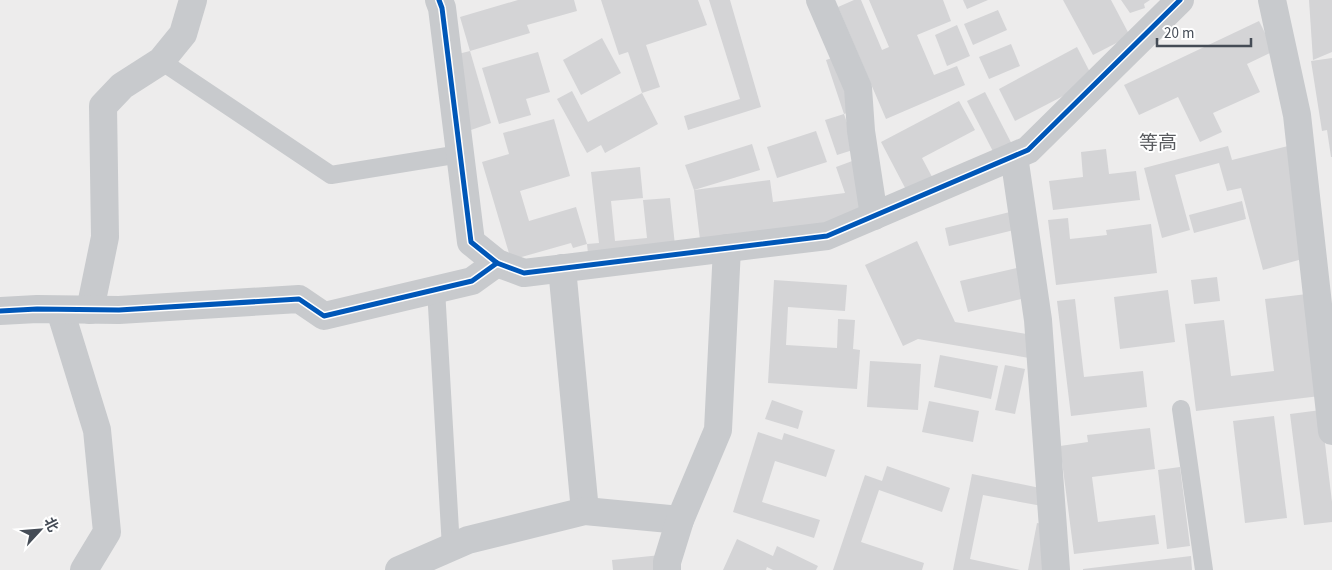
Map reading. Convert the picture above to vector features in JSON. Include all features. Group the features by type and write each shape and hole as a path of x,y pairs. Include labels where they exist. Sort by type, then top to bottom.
{"street":[{"path":"90,310 105,237 103,106 122,86 161,61 183,34 193,0"},
{"path":"439,0 442,8 471,242 497,263 524,272 828,236 1028,150 1180,0"},
{"path":"820,0 858,88 861,131 874,216"},
{"path":"1272,0 1321,227 1332,430"},
{"path":"1014,156 1038,320 1056,570"},
{"path":"667,570 667,562 680,520 718,430 727,248"},
{"path":"0,311 119,310 299,299 324,316 472,281 497,263"},
{"path":"562,268 585,511"},
{"path":"60,310 97,430 107,532 84,570"},
{"path":"399,570 468,540 585,511 680,520"}],"lane":[{"path":"161,61 331,175 460,154"},
{"path":"436,290 451,548"},
{"path":"1181,410 1204,570"}],"building":[{"path":"518,0 574,0 577,11 527,25 530,33 470,51 460,17"},
{"path":"601,0 698,0 707,25 646,45 660,87 642,93 628,52 619,55"},
{"path":"709,0 730,0 761,107 688,130 684,116 740,99"},
{"path":"854,0 861,0 882,50 889,47 869,0 943,0 951,21 917,35 934,75 957,66 965,85 886,119 838,7"},
{"path":"963,0 988,0 967,9"},
{"path":"1063,0 1111,0 1130,36 1093,55"},
{"path":"1121,0 1150,0 1144,4 1145,8 1130,13"},
{"path":"1309,0 1332,0 1332,52 1313,60"},
{"path":"998,10 1007,30 973,45 964,24"},
{"path":"1259,21 1274,51 1247,64 1260,92 1213,113 1222,132 1200,142 1178,97 1139,115 1124,85"},
{"path":"957,25 970,56 947,66 935,35"},
{"path":"602,38 621,73 581,95 563,60"},
{"path":"1011,44 1020,66 989,79 979,57"},
{"path":"1077,47 1094,80 1015,121 999,89"},
{"path":"470,51 491,123 471,130 450,56"},
{"path":"538,52 550,92 526,99 531,115 499,124 482,68"},
{"path":"838,56 856,110 844,114 826,60"},
{"path":"1332,58 1331,157 1327,130 1322,131 1311,61"},
{"path":"572,91 588,122 642,93 658,124 605,153 601,145 587,153 557,99"},
{"path":"985,92 1018,156 1000,165 967,101"},
{"path":"959,101 975,130 922,158 939,190 913,203 881,142"},
{"path":"844,114 856,149 837,155 825,120"},
{"path":"554,119 570,176 520,191 529,221 576,207 587,244 573,248 571,243 511,260 482,162 509,154 503,133"},
{"path":"816,131 827,162 777,178 767,147"},
{"path":"752,144 760,170 694,190 685,165"},
{"path":"1228,146 1232,160 1288,146 1306,258 1263,270 1241,188 1227,191 1219,163 1175,175 1190,230 1162,238 1144,168"},
{"path":"1106,149 1109,174 1136,171 1140,200 1053,210 1049,181 1083,177 1081,152"},
{"path":"855,160 874,216 702,256 694,190 770,180 773,202 845,193 836,167"},
{"path":"640,167 643,198 611,201 615,241 647,238 643,200 670,198 676,255 589,263 587,244 599,243 591,172"},
{"path":"1242,201 1246,219 1194,233 1189,215"},
{"path":"1010,212 1014,230 949,246 945,228"},
{"path":"1068,218 1070,239 1107,235 1106,230 1151,224 1157,273 1056,285 1048,220"},
{"path":"917,241 955,322 1045,337 1041,360 918,339 903,346 865,265"},
{"path":"1021,267 1029,297 968,312 960,281"},
{"path":"1217,277 1220,301 1194,304 1191,280"},
{"path":"774,280 847,285 845,311 788,307 786,345 837,348 838,319 855,320 853,349 860,350 857,389 768,383"},
{"path":"1168,290 1175,342 1120,349 1114,297"},
{"path":"1307,294 1320,396 1196,411 1185,324 1224,320 1231,376 1274,371 1265,299"},
{"path":"1075,299 1084,377 1143,371 1147,407 1071,416 1057,301"},
{"path":"940,355 998,366 991,399 934,387"},
{"path":"870,361 921,364 918,410 867,407"},
{"path":"1005,365 1025,369 1015,414 995,410"},
{"path":"772,400 803,411 798,429 765,419"},
{"path":"929,401 979,411 973,442 922,432"},
{"path":"1321,410 1332,502 1332,522 1304,525 1290,414"},
{"path":"1274,416 1287,518 1245,523 1233,421"},
{"path":"1150,428 1155,469 1092,477 1098,522 1155,515 1159,544 1074,554 1060,446 1088,442 1087,435"},
{"path":"758,432 782,440 784,433 835,450 826,477 775,461 762,502 820,520 814,538 733,512"},
{"path":"887,466 950,488 942,512 879,490 861,542 924,563 922,570 833,570 865,475 882,481"},
{"path":"1180,467 1190,546 1167,549 1158,470"},
{"path":"972,474 1045,489 1042,506 983,495 970,559 1020,570 953,570"},
{"path":"1037,523 1063,528 1055,570 1028,570"},
{"path":"737,539 773,556 777,546 818,566 816,570 773,570 767,567 766,570 723,570"},
{"path":"661,555 662,570 613,570 612,560"},
{"path":"1191,556 1192,570 1083,570 1083,569"}],"cycle path":[{"path":"439,0 442,8 471,242 497,263 524,273 827,236 1028,150 1180,0"},
{"path":"0,311 37,309 119,310 299,299 324,316 472,281 497,263"}],"district":[{"name":"等高","path":"1158,143"}]}
